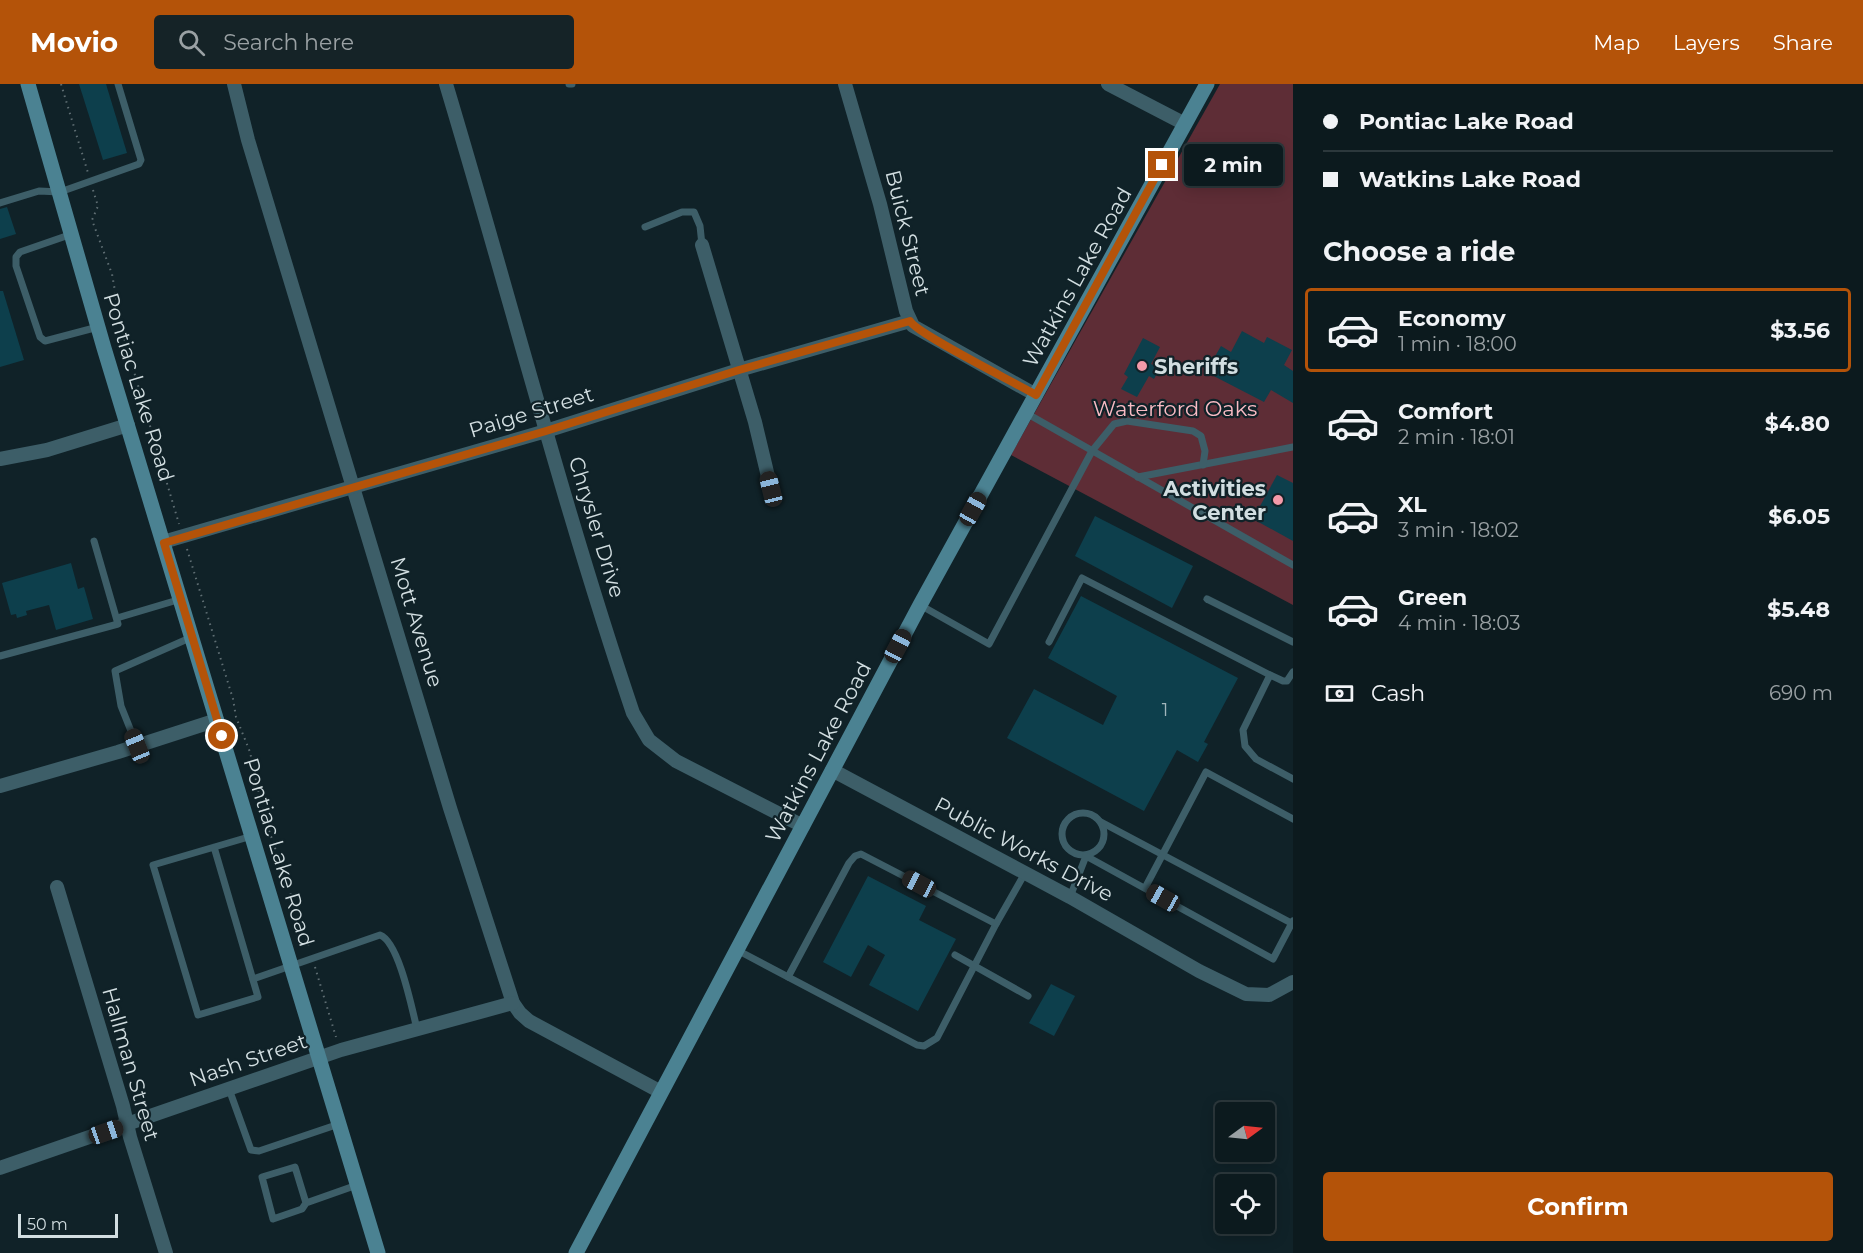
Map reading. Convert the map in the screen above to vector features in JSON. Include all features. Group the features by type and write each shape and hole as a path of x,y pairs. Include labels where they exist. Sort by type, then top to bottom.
{"street":[{"name":"Pontiac Lake Road","path":"28,84 128,425 378,1253"},
{"name":"Mott Avenue","path":"234,84 248,140 450,808 513,1003 529,1021 661,1092"},
{"name":"Chrysler Drive","path":"446,84 546,431 633,713 649,740 676,761 802,826"},
{"name":"Buick Street","path":"845,84 880,204 906,311 913,326 1036,395"},
{"path":"1108,84 1185,123"},
{"name":"Watkins Lake Road","path":"576,1253 920,605 1208,84"},
{"path":"702,245 755,422 771,489"},
{"name":"Paige Street","path":"164,543 546,431 739,370 910,321"},
{"path":"0,459 47,450 128,425"},
{"path":"0,786 217,720"},
{"name":"Public Works Drive","path":"832,770 1070,897 1199,971 1246,994 1269,995 1293,982"},
{"name":"Hallman Street","path":"57,887 166,1253"},
{"name":"Nash Street","path":"0,1168 319,1058 513,1003"}],"lane":[{"path":"0,203 39,191 60,192 136,166 141,160 118,84"},
{"path":"645,226 682,212 694,212 700,226 702,245"},
{"path":"72,234 20,252 16,257 16,266 40,337 45,341 99,327"},
{"path":"1026,413 1293,565"},
{"path":"920,605 989,644 1092,451 1114,424 1127,421 1192,431 1201,436 1205,451 1203,465"},
{"path":"1138,477 1293,447"},
{"path":"0,656 118,624 94,541"},
{"path":"1049,642 1082,578 1283,681 1287,681 1293,672"},
{"path":"117,618 181,599"},
{"path":"1207,599 1293,642"},
{"path":"137,746 121,706 115,671 192,637"},
{"path":"1270,675 1243,729 1245,746 1256,759 1293,779"},
{"path":"1145,888 1206,772 1293,819"},
{"path":"1082,813 1096,817 1101,822 1161,856 1293,923 1273,959 1086,856 1073,853 1064,843 1062,829 1065,823 1076,814 1082,813"},
{"path":"1070,897 1086,856 1098,849 1102,843 1104,836 1101,822"},
{"path":"214,847 258,997 198,1015 153,865 214,847 252,836"},
{"path":"788,977 849,863 855,856 861,854 996,924"},
{"path":"737,950 917,1045 924,1046 937,1038 1025,873"},
{"path":"253,980 380,935 385,937 395,951 417,1029"},
{"path":"955,955 1028,996"},
{"path":"229,1089 251,1150 260,1151 339,1124"},
{"path":"306,1203 295,1167 261,1178 273,1219 302,1209 306,1203 357,1185"}],"path":[{"path":"61,84 98,206 92,220 112,274 122,331 180,528"},
{"path":"186,545 233,699 236,717 250,752 264,813 297,908 339,1044"}],"green space":[{"name":"Waterford Oaks","path":"1220,84 1293,84 1293,605 1011,455"}],"building":[{"path":"79,84 106,84 127,153 103,160"},
{"path":"7,207 16,234 0,239 0,209"},
{"path":"0,291 3,291 24,360 0,367"},
{"path":"1242,331 1264,343 1267,337 1292,350 1284,365 1293,371 1293,403 1271,390 1264,402 1206,372 1221,346 1231,352"},
{"name":"Sheriffs","path":"1143,338 1160,347 1151,364 1160,368 1154,379 1149,376 1137,397 1121,389 1128,377 1124,374"},
{"name":"Activities Center","path":"1277,475 1293,483 1293,541 1253,519"},
{"path":"1095,516 1193,566 1172,608 1075,556"},
{"path":"71,563 78,589 84,587 93,619 56,630 49,605 26,611 27,615 17,618 16,614 11,615 2,583"},
{"path":"1081,596 1238,678 1204,742 1208,744 1198,762 1177,750 1144,811 1007,738 1034,689 1103,725 1117,696 1048,658"},
{"path":"868,876 926,906 919,920 956,939 918,1011 869,985 885,955 868,945 851,977 823,962"},
{"path":"1051,984 1075,996 1054,1036 1029,1023"}],"place":[{"name":"Sheriffs","path":"1142,366"},
{"name":"Activities Center","path":"1278,500"}],"route":[{"path":"222,736 164,543 546,431 739,370 910,321 913,326 1036,395 1162,165"}]}
